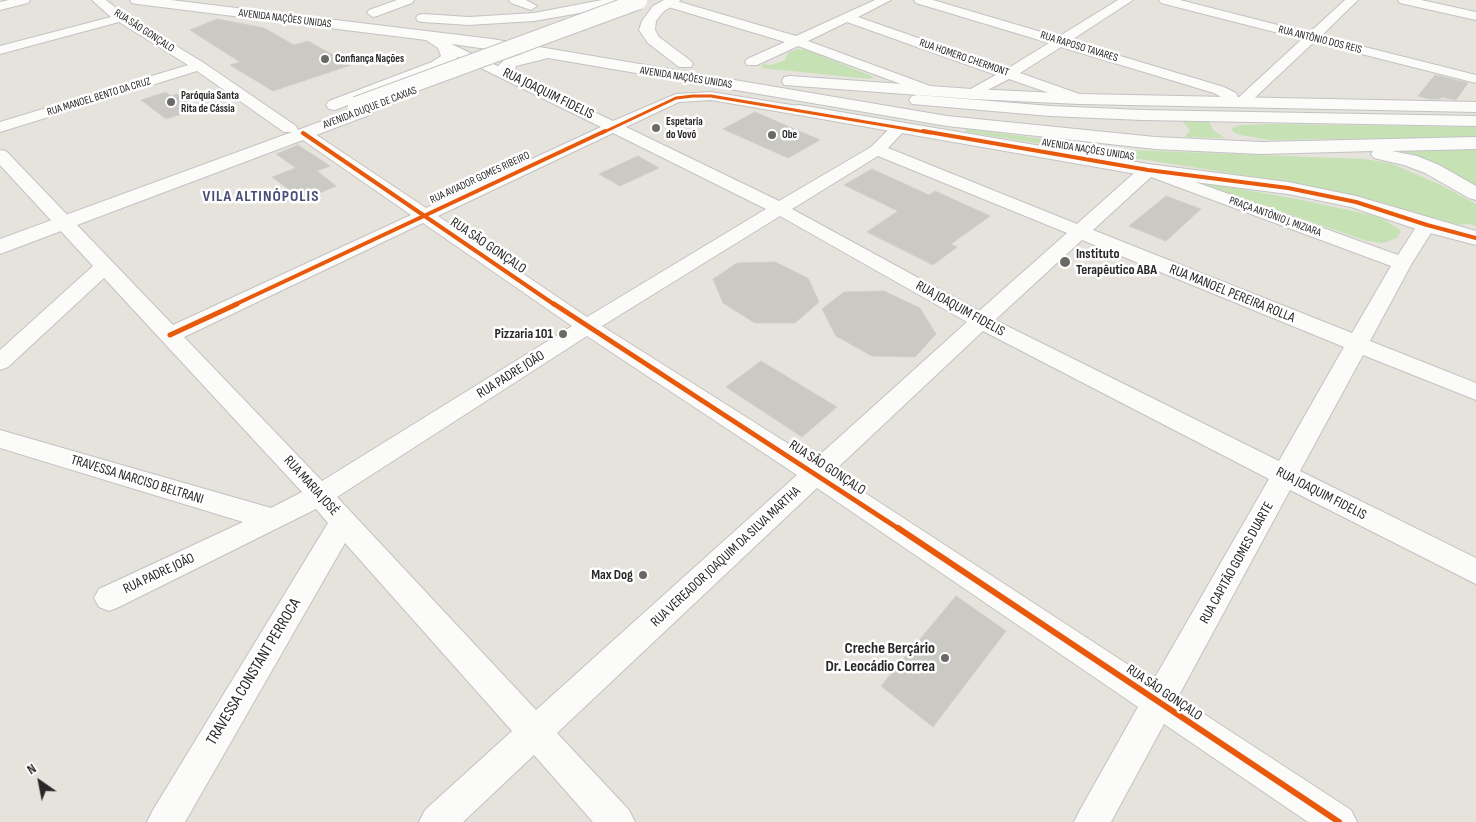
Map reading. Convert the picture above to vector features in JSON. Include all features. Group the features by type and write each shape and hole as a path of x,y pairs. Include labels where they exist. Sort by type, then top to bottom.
{"main road":[{"name":"AVENIDA NAÇÕES UNIDAS","path":"145,0 206,5 492,44 947,121 1155,143 1261,148 1476,142"},
{"path":"410,18 462,21 510,19 566,12 618,0"},
{"path":"654,1 658,9 649,21 648,30 653,40 685,64"},
{"name":"AVENIDA DUQUE DE CAXIAS","path":"0,247 60,220 297,130 654,1"},
{"name":"AVENIDA NAÇÕES UNIDAS","path":"355,11 790,80 836,90 920,100 1050,111 1142,115 1240,107 1476,107"},
{"path":"297,130 321,111 385,84 438,65 450,57 445,45 430,36"},
{"path":"507,74 506,66 519,59 534,56 556,56"},
{"name":"AVENIDA NAÇÕES UNIDAS","path":"790,80 972,94 1240,107 1476,122"},
{"path":"713,82 799,110"},
{"path":"1080,99 1163,119 1183,128 1182,134 1178,138 1155,143"},
{"path":"1240,107 1222,127 1230,136 1261,148"},
{"name":"AVENIDA NAÇÕES UNIDAS","path":"799,110 898,129 1148,170 1288,188 1356,202 1427,225 1476,238"},
{"path":"898,129 947,121"},
{"path":"1335,146 1410,160 1432,169 1476,194"},
{"name":"AVENIDA DUQUE DE CAXIAS","path":"0,237 60,220"}],"street":[{"path":"0,6 24,0"},
{"name":"RUA SÃO GONÇALO","path":"98,0 122,18 297,130 588,327 816,474 1339,822"},
{"path":"373,13 408,0"},
{"path":"515,0 531,6"},
{"path":"752,62 885,0"},
{"name":"RUA RAPOSO TAVARES","path":"920,0 1219,90 1231,96 1240,107"},
{"path":"972,94 1010,74 1127,0"},
{"name":"RUA ANTÔNIO DOS REIS","path":"1165,0 1476,79"},
{"path":"1240,107 1352,0"},
{"path":"1404,0 1476,16"},
{"path":"654,1 797,41 928,90"},
{"path":"0,50 122,18"},
{"name":"RUA HOMERO CHERMONT","path":"847,18 1080,99"},
{"name":"RUA JOAQUIM FIDELIS","path":"445,45 778,208 981,321 1476,572"},
{"name":"RUA MANOEL BENTO DA CRUZ","path":"0,128 199,66"},
{"name":"RUA AVIADOR GOMES RIBEIRO","path":"170,335 676,98 693,96"},
{"name":"AVENIDA NAÇÕES UNIDAS","path":"693,96 711,96 799,110"},
{"name":"RUA PADRE JOÃO","path":"109,598 273,520 320,495 778,208 878,150 898,129"},
{"name":"RUA MANOEL PEREIRA ROLLA","path":"878,150 1476,392"},
{"name":"RUA MARIA JOSÉ","path":"0,155 320,495 535,734 617,822"},
{"name":"RUA VEREADOR JOAQUIM DA SILVA MARTHA","path":"437,822 535,734 981,321 1082,232 1148,170"},
{"name":"PRAÇA ANTÔNIO J. MIZIARA","path":"1148,170 1402,263"},
{"name":"RUA CAPITÃO GOMES DUARTE","path":"1092,822 1402,263 1427,225"},
{"path":"0,362 105,266"},
{"name":"TRAVESSA NARCISO BELTRANI","path":"0,439 273,520"},
{"name":"TRAVESSA CONSTANT PERROCA","path":"165,822 343,522"}],"green space":[{"path":"797,49 807,50 874,77 870,79 761,68 763,64 771,65 785,60 788,53"},
{"path":"1180,119 1208,119 1213,130 1225,138 1185,137 1190,130"},
{"path":"1240,125 1476,127 1476,137 1270,140 1240,135 1233,132 1232,128"},
{"path":"966,129 1131,150 1364,159 1390,163 1441,185 1476,204 1476,226 1469,224 1452,225 1409,212 1294,183 966,132"},
{"path":"1476,148 1476,187 1396,150"},
{"path":"1208,183 1302,200 1375,216 1385,220 1401,231 1397,238 1383,243 1367,241 1207,186"}],"building":[{"path":"217,19 264,28 294,45 308,41 351,65 273,91 230,65 240,62 190,30"},
{"path":"1435,75 1468,83 1456,100 1441,97 1440,99 1429,99 1418,96"},
{"path":"166,92 171,96 177,94 196,109 166,119 141,100"},
{"path":"755,112 820,140 788,158 723,129"},
{"path":"298,145 330,166 317,171 336,186 303,200 272,177 296,168 276,154"},
{"path":"638,156 659,168 620,186 599,174"},
{"path":"872,169 929,195 935,191 990,216 951,244 957,247 933,265 867,232 898,211 844,185"},
{"path":"1166,196 1201,209 1166,241 1129,226"},
{"path":"775,262 808,278 819,302 795,323 755,323 723,303 713,279 737,263"},
{"path":"884,291 920,308 936,334 915,357 872,356 836,336 822,309 844,292"},
{"path":"761,361 837,407 802,437 726,387"},
{"name":"Creche Berçário Dr. Leocádio Correa","path":"956,596 1006,631 933,727 881,686"}],"cycle path":[{"path":"170,335 676,98 693,96 711,96 799,110 1148,170 1288,188 1356,202 1427,225 1476,238"},
{"path":"303,133 588,327 816,474 1339,822"}],"place":[{"name":"Confiança Nações","path":"325,59"},
{"name":"Paróquia Santa Rita de Cássia","path":"171,102"},
{"name":"Espetaria do Vovô","path":"656,128"},
{"name":"Obe","path":"772,135"},
{"name":"Instituto Terapêutico ABA","path":"1065,262"},
{"name":"Pizzaria 101","path":"563,334"},
{"name":"Max Dog","path":"643,575"},
{"name":"Creche Berçário Dr. Leocádio Correa","path":"945,658"}],"district":[{"name":"VILA ALTINÓPOLIS","path":"261,197"}]}
